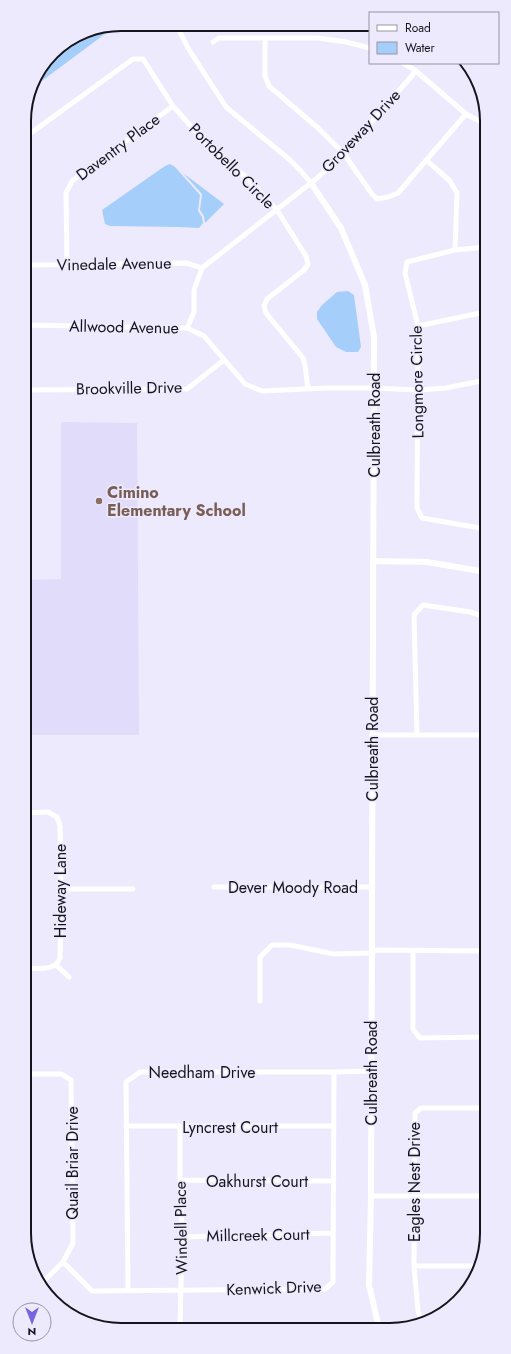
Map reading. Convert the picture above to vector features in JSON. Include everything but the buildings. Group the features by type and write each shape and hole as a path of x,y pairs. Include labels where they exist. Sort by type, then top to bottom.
{"street":[{"name":"Culbreath Road","path":"180,31 188,48 222,102 231,112 290,160 301,171 311,183 341,228 365,285 374,337 370,1071 371,1196 369,1285 378,1323"},
{"path":"212,42 219,38 318,38 346,42 369,48"},
{"path":"265,39 265,76 270,86 318,128 344,154 372,194 378,199 398,193 466,114"},
{"name":"Portobello Circle","path":"31,133 133,59 143,59 173,106 215,153 246,177 277,210 306,256 308,264 304,270 267,299 264,306 266,313 303,358 308,389"},
{"path":"405,64 416,71 466,114 480,121"},
{"name":"Groveway Drive","path":"202,268 311,183 344,154 416,71"},
{"name":"Daventry Place","path":"67,264 66,193 72,180 173,106"},
{"path":"426,160 450,181 457,193 455,250"},
{"name":"Longmore Circle","path":"480,248 455,250 408,262 405,273 418,326 417,508 422,518 480,528"},
{"name":"Vinedale Avenue","path":"31,265 186,263 202,268"},
{"path":"188,328 194,312 194,290 202,268"},
{"path":"418,326 480,313"},
{"name":"Allwood Avenue","path":"31,325 188,328 204,336 245,384 262,391 374,388 418,390 446,388 480,381"},
{"name":"Brookville Drive","path":"31,390 187,389 224,360"},
{"path":"373,561 427,562 480,571"},
{"path":"417,735 414,615 423,605 470,612 480,615"},
{"path":"372,735 480,735"},
{"name":"Hideway Lane","path":"31,813 48,812 57,817 60,826 60,958 56,965"},
{"name":"Dever Moody Road","path":"214,887 371,886"},
{"path":"61,889 133,889"},
{"path":"260,1001 260,957 272,945 290,945 334,954 371,953 377,950 480,951"},
{"path":"413,951 413,1029 420,1038 480,1037"},
{"path":"31,968 50,968 56,965 69,978"},
{"name":"Needham Drive","path":"128,1291 126,1082 140,1072 370,1071"},
{"name":"Kenwick Drive","path":"63,1262 92,1291 324,1289 333,1282 334,1072"},
{"name":"Quail Briar Drive","path":"31,1074 61,1074 71,1080 73,1243 63,1262 45,1280"},
{"name":"Eagles Nest Drive","path":"420,1318 418,1312 414,1266 415,1113 421,1108 480,1108"},
{"name":"Lyncrest Court","path":"126,1126 334,1126"},
{"name":"Windell Place","path":"180,1127 182,1237 180,1323"},
{"name":"Oakhurst Court","path":"180,1180 334,1181"},
{"path":"371,1196 480,1196"},
{"name":"Millcreek Court","path":"182,1237 333,1234"},
{"path":"414,1266 474,1266"}],"shaded area":[{"name":"Cimino Elementary School","path":"61,422 137,423 139,735 31,735 31,580 61,579"}],"water":[{"path":"107,32 39,83 53,62 66,50 86,38"},
{"path":"170,164 175,167 200,195 198,211 202,217 203,223 199,228 110,226 105,224 102,210"},
{"path":"183,173 224,204 205,223 204,216 200,210 202,194"},
{"path":"348,291 354,295 361,347 358,352 346,352 336,347 317,319 317,312 322,305 337,292"}],"place":[{"name":"Cimino Elementary School","path":"99,501"}]}
